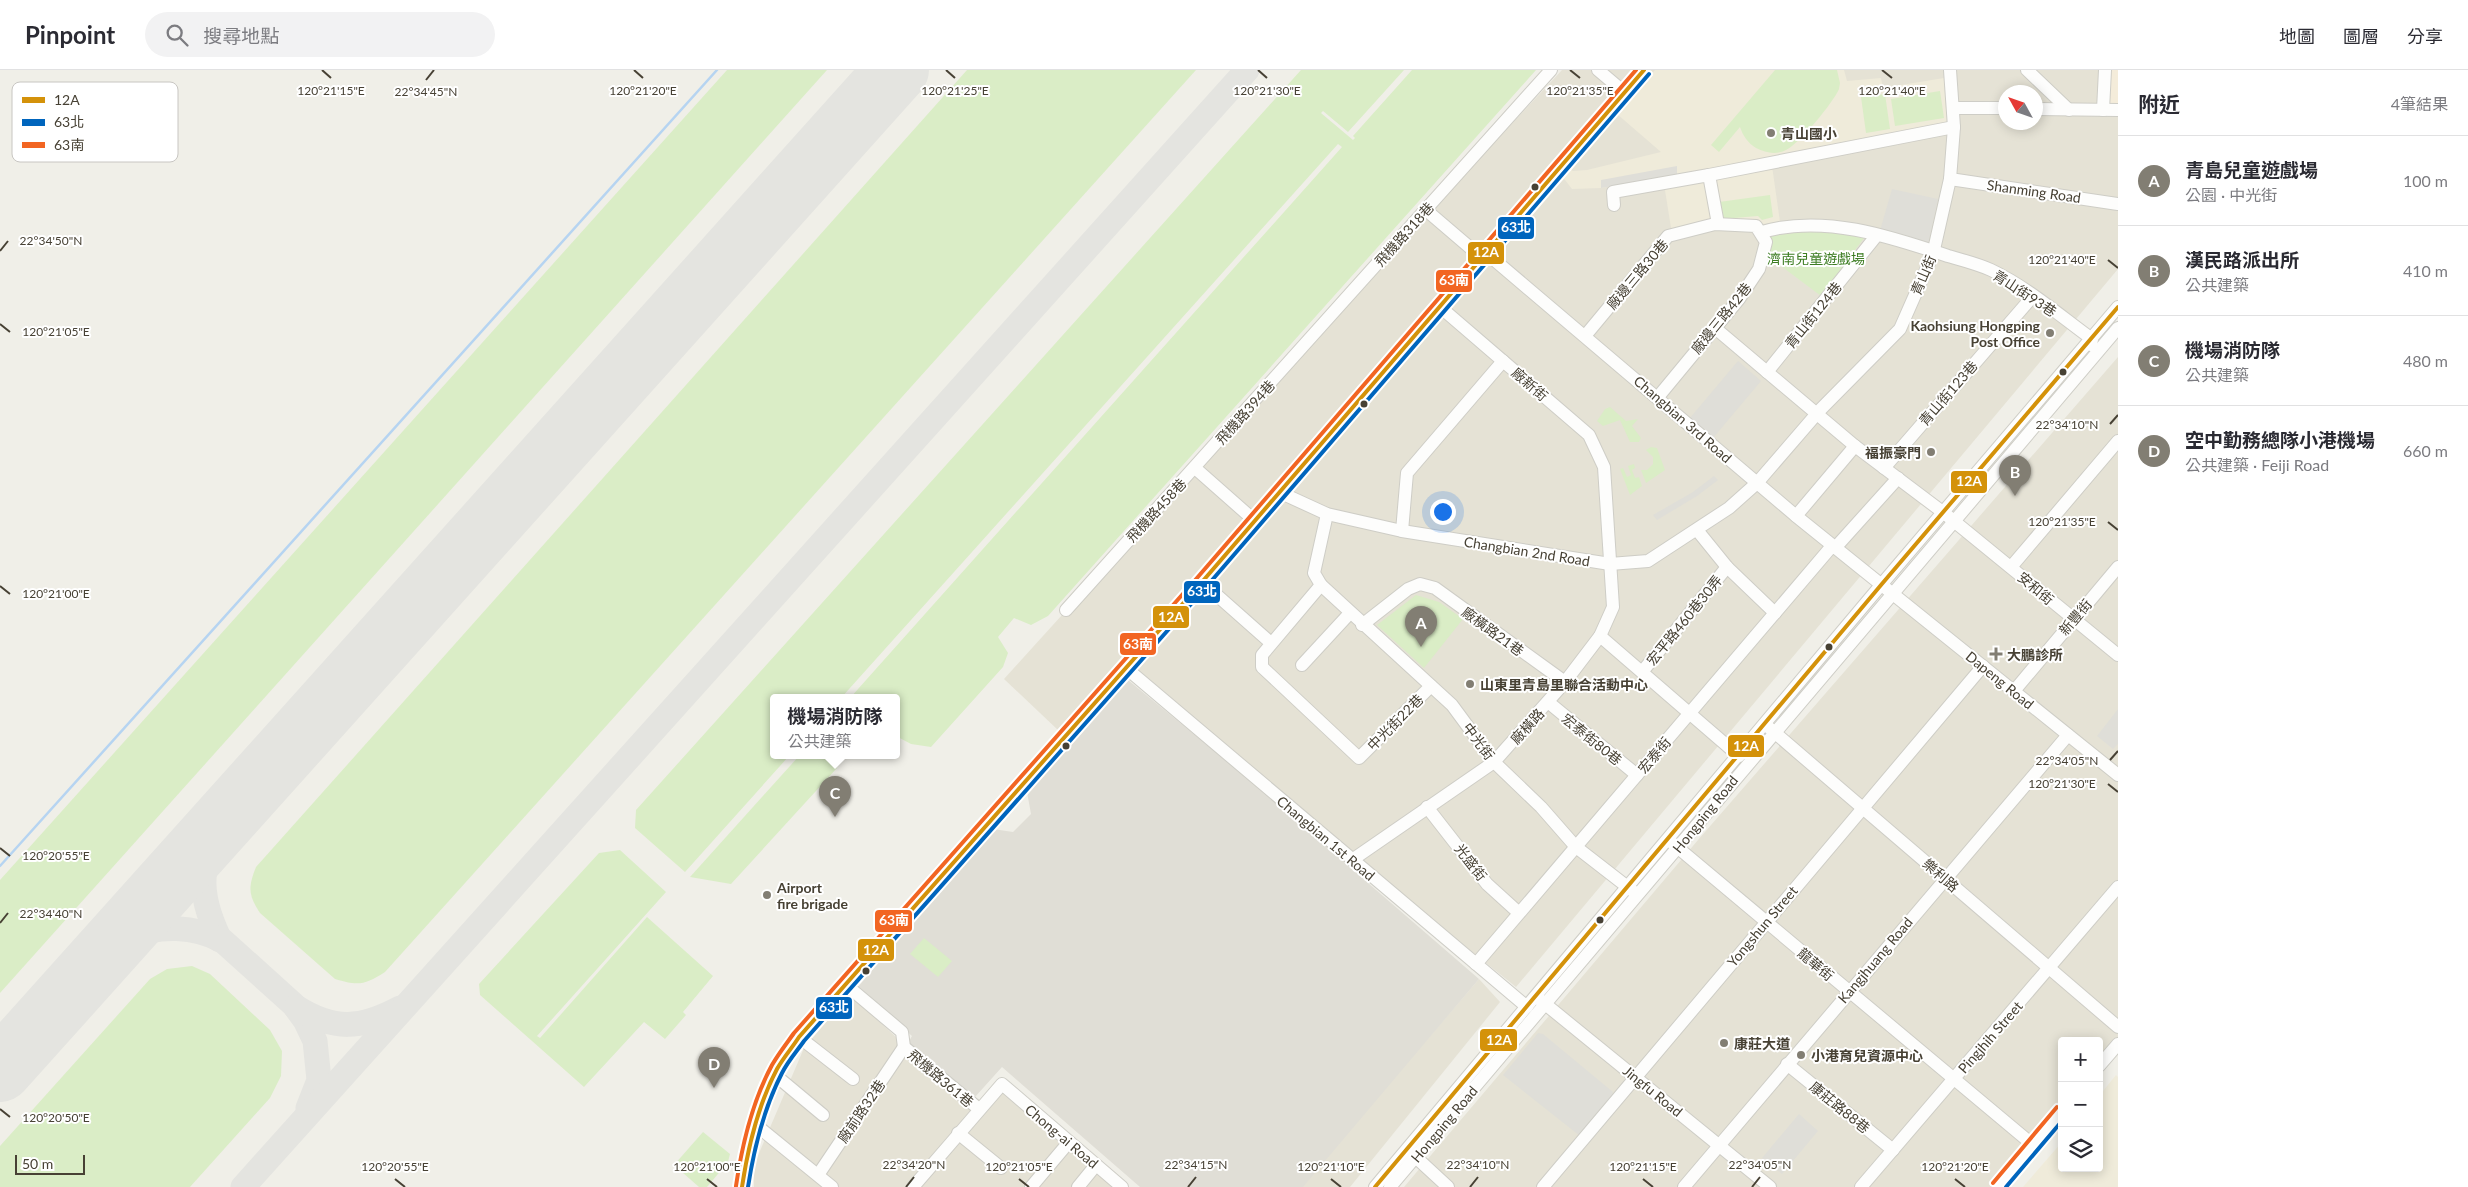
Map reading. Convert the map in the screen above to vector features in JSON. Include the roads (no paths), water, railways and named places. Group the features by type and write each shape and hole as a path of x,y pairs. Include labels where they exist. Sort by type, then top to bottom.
{"street":[{"name":"飛機路318巷","path":"1295,356 1551,70"},
{"path":"1598,70 1624,92"},
{"path":"742,1187 746,1161 756,1125 775,1075 800,1037 1202,582 1644,70"},
{"name":"青山街","path":"1757,483 1817,414 1900,329 1933,251 1950,179 1954,127 1950,70"},
{"path":"2027,70 2069,110"},
{"path":"2103,110 2105,70"},
{"path":"1953,108 1998,108"},
{"path":"2043,109 2118,110"},
{"path":"1614,205 1613,192 1954,127"},
{"path":"1709,175 1718,224"},
{"name":"Shanming Road","path":"1950,179 2118,204"},
{"name":"Changbian 3rd Road","path":"1426,210 1585,336 1796,516 1886,589"},
{"name":"廠邊三路30巷","path":"1585,336 1668,236 1718,224 1756,226 1762,232 1773,228 1828,226 1859,230 1933,251"},
{"name":"廠邊三路42巷","path":"1658,397 1739,299 1758,269 1766,242 1762,232"},
{"name":"青山街124巷","path":"1767,372 1877,235"},
{"name":"青山街93巷","path":"1933,251 1990,270 2033,296 2092,339"},
{"name":"青山街123巷","path":"1884,468 2033,296"},
{"path":"1439,306 1503,361"},
{"name":"Hongping Road","path":"1948,517 2118,308"},
{"path":"1715,328 1855,446 2010,567"},
{"name":"Hongping Road","path":"1375,1187 1411,1153 1886,589 2118,328"},
{"path":"2091,360 2092,339"},
{"name":"飛機路394巷","path":"1195,468 1295,356"},
{"name":"廠新街","path":"1402,531 1407,474 1503,361 1589,435 1604,467 1610,564"},
{"name":"安和街","path":"2118,441 2010,567 2118,655"},
{"path":"1796,516 1855,446"},
{"path":"1195,468 1255,521"},
{"name":"飛機路458巷","path":"1066,610 1195,468"},
{"name":"宏泰街","path":"1476,964 1775,613 1898,478"},
{"name":"Changbian 2nd Road","path":"1279,492 1327,514 1402,531 1610,564 1648,561 1729,508 1757,483"},
{"path":"1202,582 1271,643 1321,585 1314,573 1327,514"},
{"path":"1697,530 1727,567 1775,613"},
{"name":"廠橫路","path":"1352,860 1494,762 1548,702 1600,636 1613,607 1610,564"},
{"name":"宏平路460巷30弄","path":"1642,672 1727,567"},
{"name":"新豐街","path":"2014,691 2118,567"},
{"name":"廠橫路21巷","path":"1362,625 1408,589 1420,584 1435,588 1565,682"},
{"name":"中光街","path":"1321,585 1362,625 1452,705 1494,762 1541,807 1576,846 1633,891"},
{"name":"Dapeng Road","path":"1886,589 2118,775"},
{"path":"1302,665 1350,613"},
{"path":"1600,636 1739,756"},
{"name":"中光街22巷","path":"1271,643 1262,655 1261,662 1266,673 1359,758 1431,686"},
{"name":"Yongshun Street","path":"1543,1187 1636,1078 1765,921 1983,666"},
{"name":"Changbian 1st Road","path":"1126,668 1527,1007"},
{"name":"宏泰街80巷","path":"1548,702 1637,775"},
{"name":"Hongping Road","path":"1673,844 1739,756 1769,727"},
{"name":"樂利路","path":"1769,727 2118,1027"},
{"name":"Kangjhuang Road","path":"1684,1187 1944,878 2068,735"},
{"name":"光盛街","path":"1427,807 1487,884 1519,914"},
{"name":"龍華街","path":"1673,844 2034,1145"},
{"name":"Pingjhih Street","path":"1861,1187 2118,887"},
{"name":"飛機路361巷","path":"845,984 902,1032 904,1047 979,1109"},
{"name":"Hongping Road","path":"1390,1187 1411,1153 1527,1007 1540,1000"},
{"name":"Jingfu Road","path":"1540,1000 1770,1187"},
{"path":"800,1037 853,1079"},
{"path":"2103,1061 2118,1044"},
{"name":"廠前路32巷","path":"818,1175 904,1047"},
{"name":"康莊路88巷","path":"1787,1064 1892,1150"},
{"path":"775,1075 822,1115"},
{"name":"Chong-ai Road","path":"979,1109 1002,1084 1118,1186"},
{"path":"913,1187 979,1109"},
{"path":"1998,1187 2058,1116"},
{"path":"756,1125 832,1187"},
{"path":"958,1133 1001,1168"},
{"path":"1031,1187 1069,1142"},
{"path":"1411,1153 1448,1187"},
{"path":"1078,1187 1096,1165"}],"waterway":[{"path":"0,866 717,70"}],"place":[{"name":"青山國小","path":"1771,133"},
{"name":"Kaohsiung Hongping Post Office","path":"2050,333"},
{"name":"福振豪門","path":"1931,452"},
{"name":"漢民路派出所","path":"2015,496"},
{"name":"青島兒童遊戲場","path":"1421,647"},
{"name":"大鵬診所","path":"1996,654"},
{"name":"山東里青島里聯合活動中心","path":"1470,684"},
{"name":"機場消防隊","path":"835,817"},
{"name":"Airport fire brigade","path":"767,895"},
{"name":"康莊大道","path":"1724,1043"},
{"name":"小港育兒資源中心","path":"1801,1055"},
{"name":"空中勤務總隊小港機場","path":"714,1088"}],"park label":[{"name":"濟南兒童遊戲場","path":"1816,258"}]}
